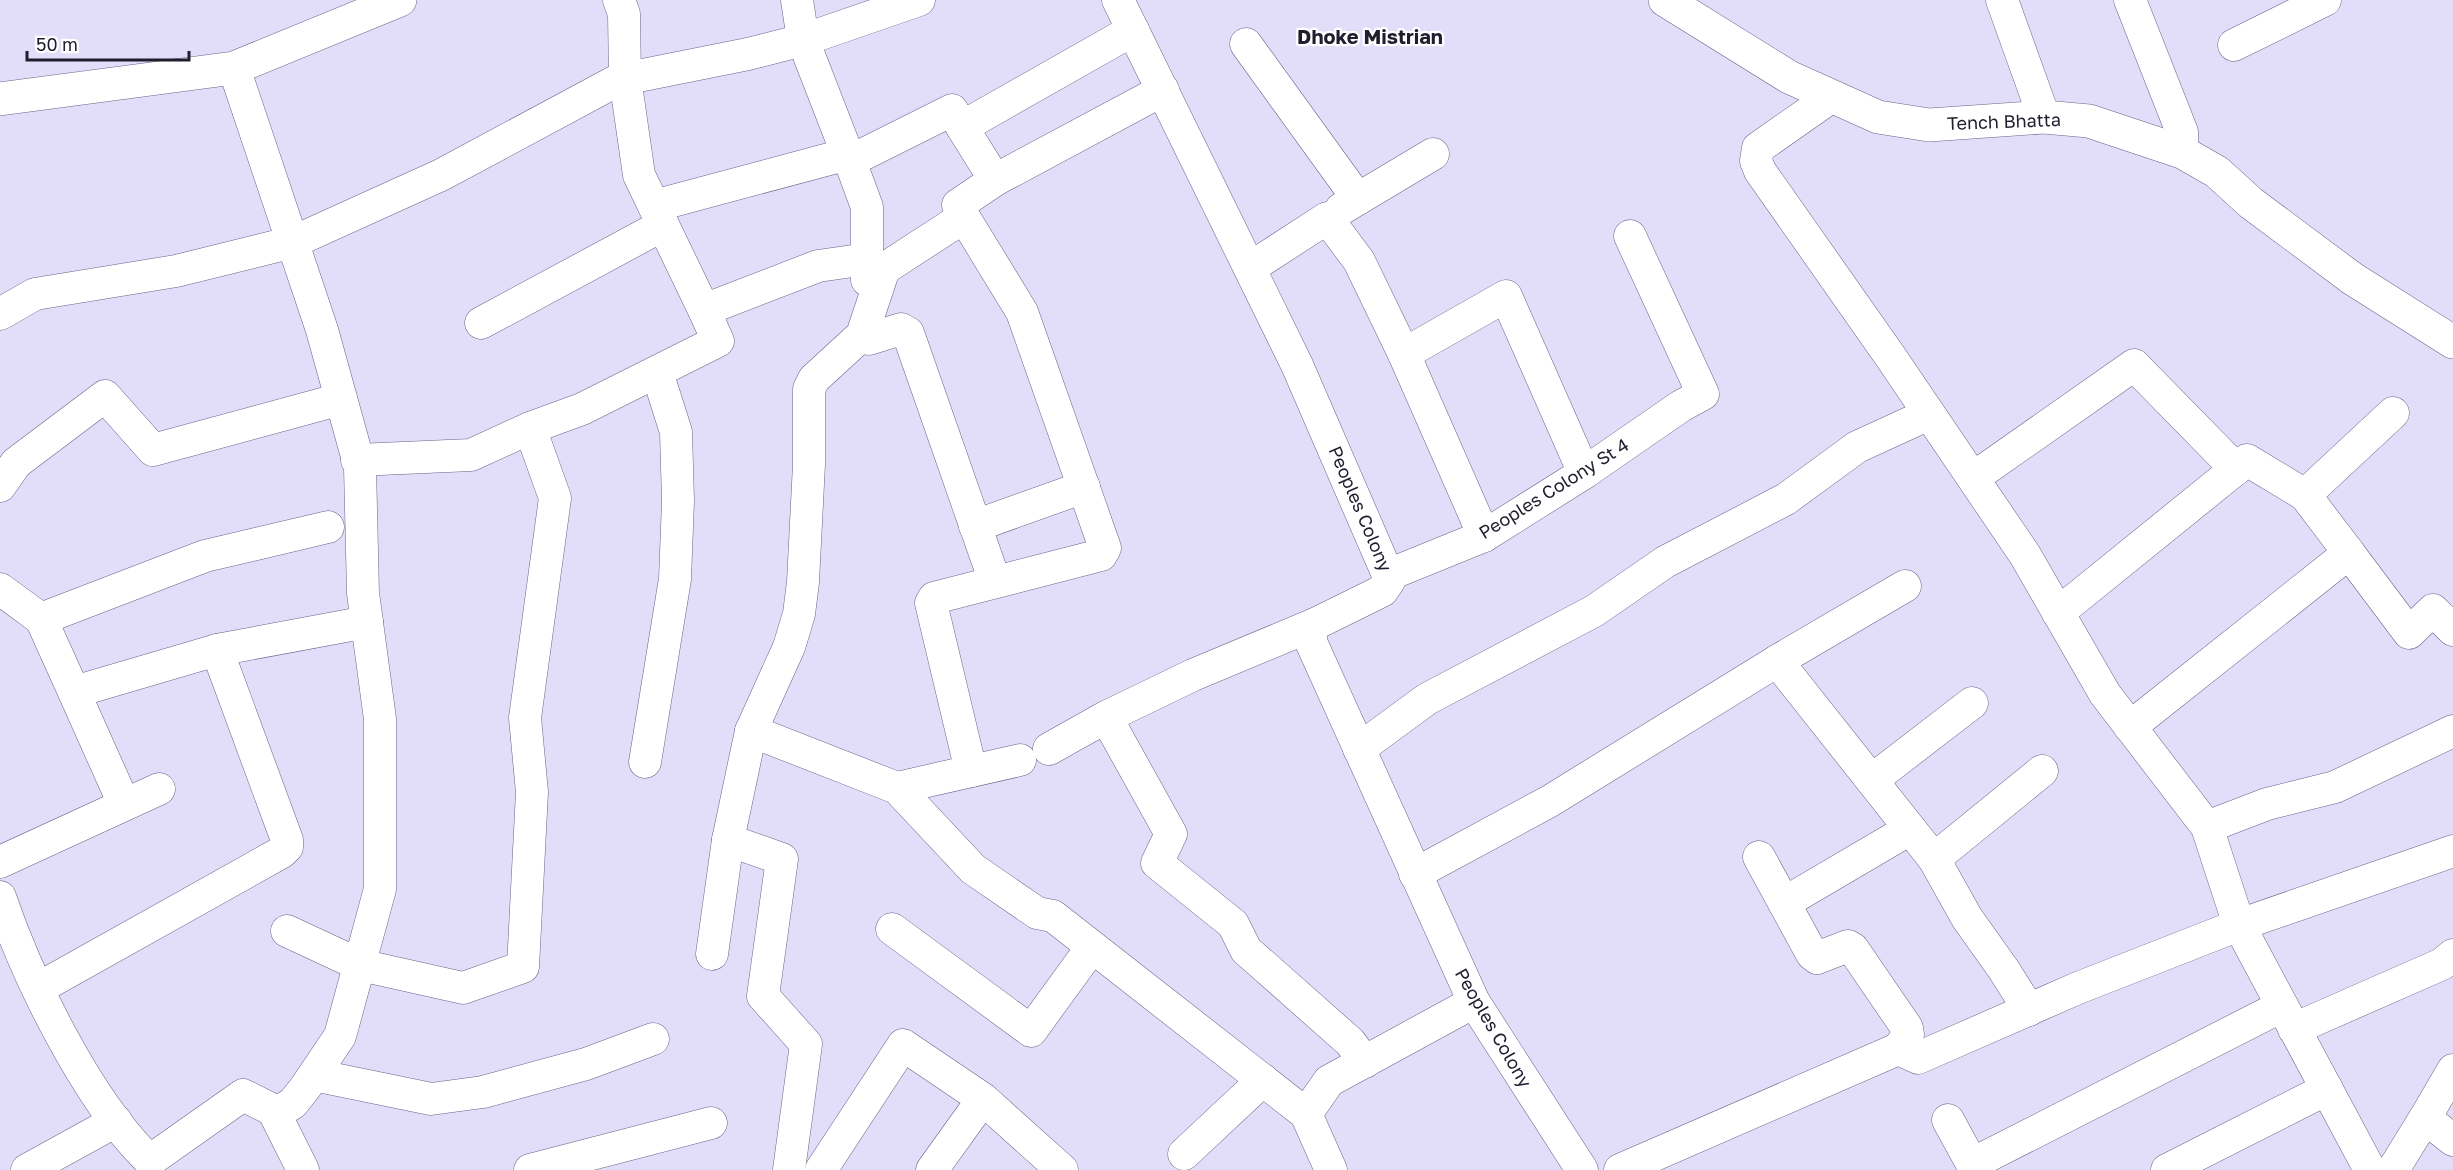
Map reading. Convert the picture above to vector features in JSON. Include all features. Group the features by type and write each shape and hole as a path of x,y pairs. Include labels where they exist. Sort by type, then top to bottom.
{"main road":[{"path":"0,99 234,68 400,0"},
{"name":"Tench Bhatta","path":"1665,0 1761,60 1831,97 1878,117 1929,125 2044,117 2089,121 2182,152 2217,172 2251,203 2353,279 2453,342"}],"street":[{"path":"357,460 471,455 530,428 582,409 718,341 639,175 625,78 624,14 619,0"},
{"path":"712,954 728,840 751,731 789,647 799,614 810,464 809,389 814,379 862,335 875,264 867,207 803,40 797,0"},
{"path":"0,314 35,294 176,271 292,242 441,175 618,80 748,54 803,40 919,0"},
{"name":"Peoples Colony","path":"1118,0 1297,365 1388,575 1389,581 1382,591 1315,624 1311,632 1311,642 1474,1002 1582,1170"},
{"path":"2002,0 2044,117"},
{"path":"2130,0 2182,132 2182,152"},
{"path":"2234,45 2308,4"},
{"path":"962,127 1133,30"},
{"path":"1246,44 1358,199"},
{"path":"0,897 12,933 86,1076 116,1121 150,1163 155,1157 243,1095 273,1110 282,1110 293,1103 340,1036 380,889 380,719 363,593 360,467 322,330 234,68"},
{"path":"971,771 932,603 934,598 1104,553 1106,548 1022,312 958,205 995,180 1162,90"},
{"path":"1831,97 1758,148 1755,161 1760,171 2025,555 2105,694 2207,827 2239,926 2370,1170"},
{"path":"481,322 659,216 849,157 952,110 995,180"},
{"path":"1250,268 1432,154"},
{"path":"704,310 818,266 875,264 964,217"},
{"path":"1327,218 1359,261 1404,354 1484,536"},
{"name":"Peoples Colony St 4","path":"1388,575 1484,536 1702,394 1630,236"},
{"path":"1404,354 1506,296 1584,473"},
{"path":"862,335 869,339 901,329 908,333 995,582"},
{"path":"1973,478 2134,365 2236,469"},
{"path":"645,762 675,579 678,501 676,432 657,372"},
{"path":"0,486 16,463 105,396 153,450 341,399"},
{"path":"2305,495 2393,413"},
{"path":"1359,749 1427,699 1594,610 1665,562 1786,499 1857,447 1929,414"},
{"path":"287,931 360,965 462,988 523,967 532,792 525,718 555,498 530,428"},
{"path":"2058,613 2247,460 2305,495 2409,633 2433,610 2453,630"},
{"path":"975,526 1084,487"},
{"path":"41,619 205,556 328,526"},
{"path":"2130,727 2349,553"},
{"path":"1415,874 1550,801 1777,661 1905,586"},
{"path":"0,589 41,619 124,804"},
{"path":"74,692 217,650 367,622"},
{"path":"1049,749 1106,717 1193,675 1315,624"},
{"path":"39,988 272,858 287,847 287,840 217,650"},
{"path":"1777,661 1934,859 1967,918 2029,1010"},
{"path":"1872,780 1972,703"},
{"path":"1106,717 1171,834 1157,863 1233,924 1246,950 1350,1042 1365,1062"},
{"path":"751,731 897,788 973,869 1037,913 1053,916 1306,1114 1331,1170"},
{"path":"2207,827 2267,804 2335,787 2453,731"},
{"path":"897,788 1020,760"},
{"path":"1934,859 2042,771"},
{"path":"0,862 159,789"},
{"path":"1784,903 1910,829"},
{"path":"728,840 782,859 763,996 806,1044 789,1170"},
{"path":"1898,1049 1918,1058 2029,1010 2239,926 2453,851"},
{"path":"1620,1170 1898,1049 1908,1035 1907,1028 1853,949 1848,946 1841,947 1817,958 1812,954 1759,857"},
{"path":"892,929 1031,1031 1092,947"},
{"path":"1948,1120 1972,1164 2288,1017 2442,964 2453,955"},
{"path":"1306,1114 1329,1081 1474,1002"},
{"path":"314,1075 431,1099 483,1092 586,1064 653,1039"},
{"path":"821,1170 903,1045 983,1099 1048,1166"},
{"path":"2393,1170 2453,1070"},
{"path":"1184,1154 1263,1080"},
{"path":"2170,1169 2327,1089"},
{"path":"932,1170 983,1099"},
{"path":"273,1110 303,1170"},
{"path":"2425,1118 2453,1140"},
{"path":"27,1170 116,1121"},
{"path":"530,1170 711,1123"}],"district":[{"name":"Dhoke Mistrian","path":"1370,37"}]}
